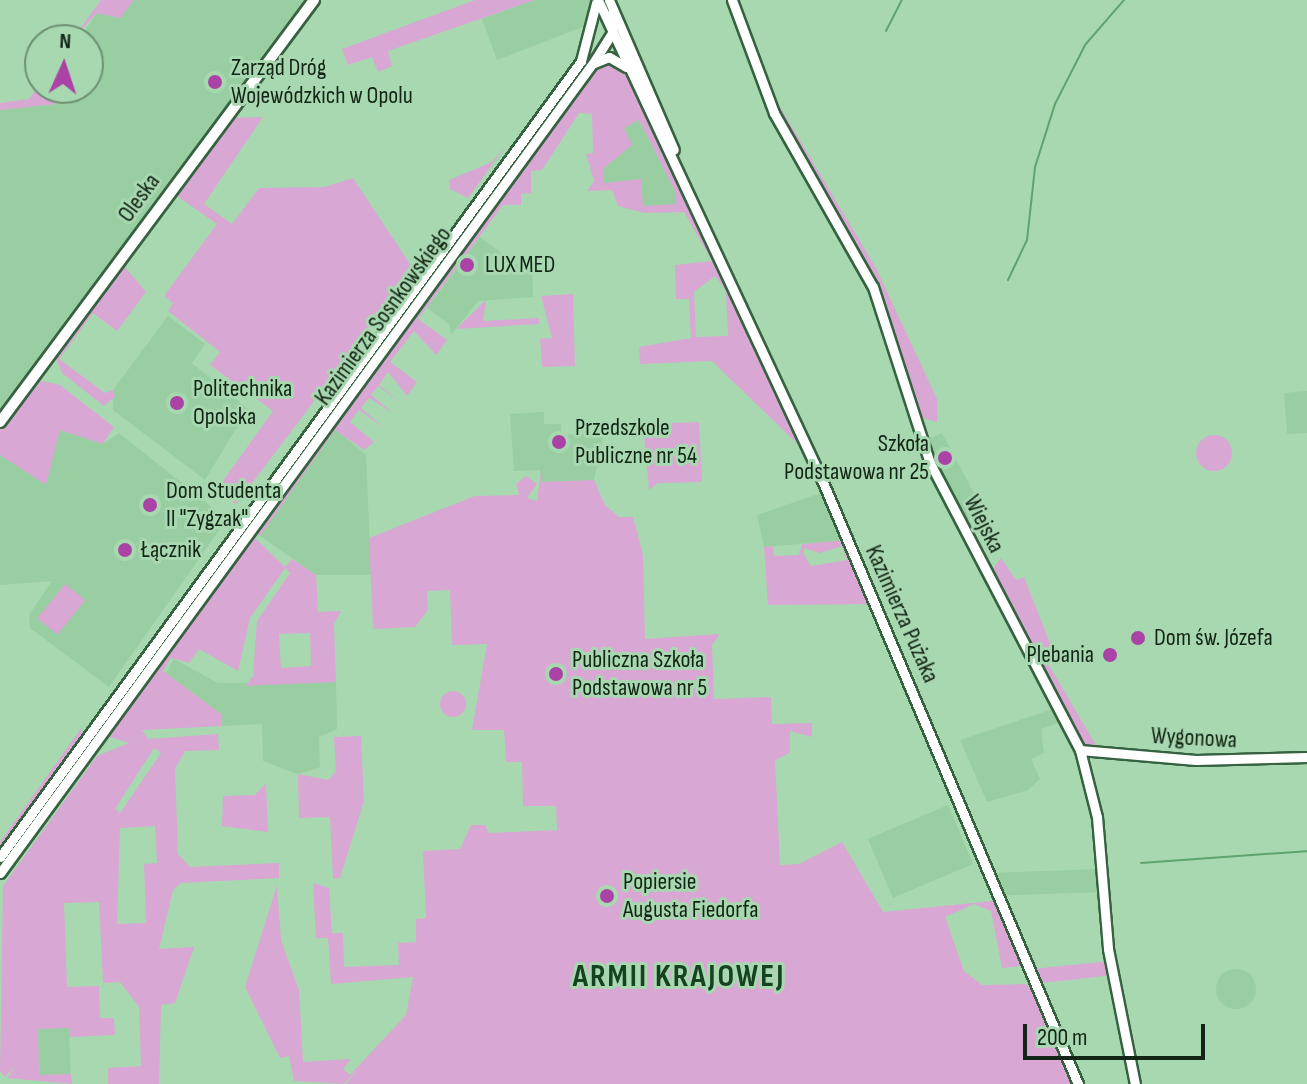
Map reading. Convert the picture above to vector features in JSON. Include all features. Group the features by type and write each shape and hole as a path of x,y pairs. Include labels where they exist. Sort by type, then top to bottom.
{"main road":[{"name":"Oleska","path":"0,422 314,0"}],"street":[{"name":"Kazimierza Pużaka","path":"597,0 613,38 679,165"},
{"name":"Kazimierza Sosnkowskiego","path":"0,873 585,64 595,29 597,0"},
{"name":"Kazimierza Pużaka","path":"609,0 679,165 827,491 1078,1084"},
{"name":"Wiejska","path":"732,0 771,105 881,305 928,459 1080,750 1097,817 1108,949 1135,1084"},
{"path":"585,64 613,38 613,10"},
{"path":"613,38 633,55"},
{"path":"585,64 614,58 633,78"},
{"name":"Kazimierza Sosnkowskiego","path":"0,857 585,64"},
{"name":"Wygonowa","path":"1080,750 1196,760 1307,757"},
{"path":"0,850 11,839"}],"shaded area":[{"path":"101,0 134,0 120,18 97,13 84,24"},
{"path":"134,0 314,0 0,410 0,110 56,104 104,104 104,24 89,24 97,13 120,18"},
{"path":"475,0 534,0 388,51 392,66 378,72 372,57 348,65 342,49"},
{"path":"534,0 596,0 596,22 497,60 482,19"},
{"path":"587,58 590,60 387,338 383,335"},
{"path":"598,60 623,63 812,458 712,361 640,364 639,347 691,338 689,299 676,299 675,265 712,261 684,212 644,213 618,206 612,190 587,191 594,181 586,154 593,153 592,114 579,113 542,170 531,171 531,193 521,194 521,205 503,205 418,319 447,340 436,355 414,331 390,362 417,382 407,396 388,372 379,385 402,403 378,386 371,395 394,414 369,398 361,408 384,428 359,410 350,422 374,442 364,450 335,430 260,536 251,529","holes":["639,120 676,193 676,204 643,206 641,179 604,183 604,168 632,145 624,128","715,276 726,291 728,336 696,337 694,292"]},
{"path":"770,90 876,268 937,399 937,422 912,415 884,316 778,120"},
{"path":"24,100 24,104 56,104 0,110 0,103"},
{"path":"263,117 204,204 232,224 259,188 324,187 353,178 414,270 236,504 217,489 273,411 210,365 220,352 168,311 173,303 164,296 217,224 177,196 127,259 222,118"},
{"path":"639,120 676,193 676,205 642,206 641,179 604,183 604,168 631,145 623,128"},
{"path":"506,146 468,198 450,189 449,180 492,162"},
{"path":"480,237 516,264 532,263 533,297 478,301 451,335 449,324 427,308"},
{"path":"125,267 146,292 117,331 93,313 59,359 105,393 113,390 115,397 104,406 62,373 55,357"},
{"path":"573,294 575,366 542,367 540,339 552,338 541,296"},
{"path":"486,300 483,321 539,318 539,324 456,329"},
{"name":"Politechnika Opolska","path":"168,316 205,344 192,363 248,409 205,480 113,410 113,390"},
{"path":"41,381 60,385 114,427 103,444 60,430 46,485 0,455 0,429"},
{"path":"1307,391 1307,433 1287,434 1284,393"},
{"name":"Przedszkole Publiczne nr 54","path":"544,412 544,424 561,424 561,435 604,433 594,480 541,482 540,470 514,471 510,414"},
{"path":"699,422 702,482 658,483 649,490 643,424"},
{"path":"335,429 366,455 371,575 316,575 260,536"},
{"path":"60,430 103,444 119,433 227,519 109,687 30,628 29,615 52,581 0,585 0,455"},
{"path":"942,433 984,512 965,521 925,440"},
{"path":"1214,435 1226,441 1232,453 1226,465 1214,471 1202,465 1196,453 1202,441"},
{"path":"541,470 542,482 594,480 605,505 619,517 633,517 643,555 645,639 720,634 712,645 714,699 771,697 772,724 812,723 812,737 790,731 790,753 775,760 780,865 799,864 842,842 883,912 1002,900 1023,966 1002,968 991,911 974,904 945,917 964,971 982,985 1025,984 1042,995 1078,1084 346,1084 359,1068 344,1084 294,1081 289,1056 280,1058 245,987 277,885 281,940 299,990 303,1062 351,1059 343,1069 350,1075 406,1015 413,977 331,984 328,938 316,938 313,883 329,888 332,933 343,933 344,967 399,965 398,943 416,942 416,919 426,918 423,851 460,849 471,825 485,825 489,833 557,830 556,806 523,806 522,762 506,762 504,730 472,730 487,644 452,645 450,590 427,591 428,610 415,627 373,629 369,538 475,496 519,495 516,484 526,476 537,484 527,498 537,501"},
{"path":"827,491 848,540 764,547 757,515"},
{"path":"255,538 285,567 292,559 316,575 318,612 341,611 334,624 336,682 245,686 253,676 257,621 290,573 285,568 250,618 238,671 199,649 189,663 171,658 163,671 221,714 222,726 142,730 148,739 218,734 219,750 185,751 175,769 178,854 190,867 279,863 279,878 181,883 173,890 159,949 194,947 175,1003 161,1005 159,1084 108,1084 108,1068 141,1066 139,1007 120,982 103,983 99,902 64,903 67,987 99,986 100,1018 114,1018 115,1035 69,1037 69,1028 38,1029 39,1075 71,1074 72,1084 7,1078 16,1065 5,1077 0,1071 3,886 97,756 129,743 100,734","holes":["310,633 311,666 281,668 279,634","154,748 161,753 120,813 115,809","155,826 157,863 144,864 146,923 117,924 120,828"]},
{"path":"848,540 876,604 768,605 764,547 773,547 774,556 799,555 802,544","holes":["842,546 847,560 811,566 804,555 804,548 820,553"]},
{"path":"1001,558 1016,580 1024,577 1055,656 1046,660 1097,747 1083,749 988,575"},
{"path":"65,584 85,600 58,635 37,618"},
{"path":"174,659 218,683 336,682 337,729 319,737 320,767 298,774 263,761 262,724 222,726 221,714 166,673"},
{"path":"453,691 462,695 466,704 462,713 453,717 444,713 440,704 444,695"},
{"path":"1059,707 1066,720 1041,729 1044,753 1031,759 1040,779 1028,790 987,802 960,740"},
{"path":"82,727 81,736 0,848 0,842"},
{"path":"361,736 364,801 340,878 333,879 330,817 299,818 298,774 328,780 336,771 334,737"},
{"path":"266,783 268,832 222,826 223,796 255,795"},
{"path":"948,805 973,864 893,898 868,839"},
{"path":"1102,869 1103,892 996,896 995,873"},
{"path":"1110,961 1112,975 1070,980 1038,983 1032,969"},
{"path":"1236,969 1250,975 1256,989 1250,1003 1236,1009 1222,1003 1216,989 1222,975"},
{"path":"69,1028 71,1074 40,1075 38,1029"}],"waterway":[{"path":"886,31 902,0"},
{"path":"1008,280 1027,240 1035,167 1055,104 1085,45 1124,0"},
{"path":"1141,863 1307,851"}],"place":[{"name":"Zarząd Dróg Wojewódzkich w Opolu","path":"215,82"},
{"name":"LUX MED","path":"467,265"},
{"name":"Politechnika Opolska","path":"177,403"},
{"name":"Przedszkole Publiczne nr 54","path":"559,442"},
{"name":"Szkoła Podstawowa nr 25","path":"945,458"},
{"name":"Dom Studenta II \"Zygzak\"","path":"150,505"},
{"name":"Łącznik","path":"125,550"},
{"name":"Dom św. Józefa","path":"1138,638"},
{"name":"Plebania","path":"1110,655"},
{"name":"Publiczna Szkoła Podstawowa nr 5","path":"556,674"},
{"name":"Popiersie Augusta Fiedorfa","path":"607,896"}],"district":[{"name":"ARMII KRAJOWEJ","path":"679,977"}]}
